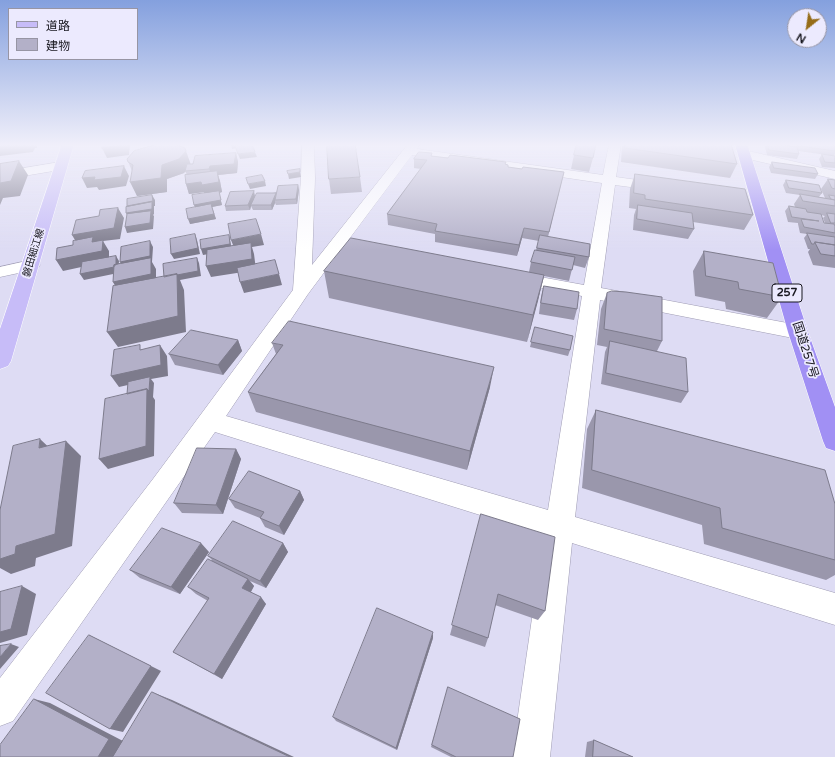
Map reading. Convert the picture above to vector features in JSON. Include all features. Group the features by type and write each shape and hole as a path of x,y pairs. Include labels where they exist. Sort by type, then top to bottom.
{"highway":[{"name":"国道257号","path":"747,179 750,200 798,332 835,441"}],"main road":[{"name":"磐田細江線","path":"0,361 31,265 56,179"}],"street":[{"path":"302,290 308,179"},
{"path":"0,708 210,421 302,290 344,245 389,179"},
{"path":"605,179 671,189"},
{"path":"531,757 559,525 609,180"},
{"path":"0,272 31,265"},
{"path":"499,274 798,332"},
{"path":"210,421 835,609"}],"building":[{"path":"0,179 12,179 11,181 0,183"},
{"path":"130,179 151,179 130,182"},
{"path":"185,179 219,179 219,182 202,185 201,182 186,184"},
{"path":"246,179 264,179 265,181 248,184"},
{"path":"413,179 562,179 549,232 524,228 519,245 435,231 437,224 387,214"},
{"path":"635,179 674,179 745,189 753,215 645,199 645,195 634,193"},
{"path":"828,179 835,180 835,189 832,188"},
{"path":"786,180 819,185 822,193 789,188"},
{"path":"298,185 296,199 275,200 278,186"},
{"path":"219,191 221,200 194,205 192,195"},
{"path":"254,191 248,205 225,206 230,192"},
{"path":"257,193 276,193 271,205 251,205"},
{"path":"800,194 835,200 835,206 803,201"},
{"path":"152,195 153,201 127,206 127,199"},
{"path":"829,195 835,196 835,200 831,199"},
{"path":"152,202 152,209 126,213 126,207"},
{"path":"211,204 214,214 188,219 186,209"},
{"path":"638,205 692,213 694,229 637,219"},
{"path":"789,206 806,209 807,212 821,214 824,223 834,224 835,233 804,227 801,219 819,221 792,217"},
{"path":"118,208 114,228 72,235 76,220 99,216 100,210"},
{"path":"151,211 150,223 125,227 127,214"},
{"path":"827,213 835,214 835,223 831,223"},
{"path":"256,219 261,234 231,240 228,224"},
{"path":"807,233 835,237 835,245 815,242 812,244"},
{"path":"195,234 198,248 171,254 170,239"},
{"path":"229,235 230,244 201,249 200,240"},
{"path":"540,235 590,244 589,257 537,248"},
{"path":"93,237 92,242 103,240 102,251 56,260 57,248 73,245 73,241"},
{"path":"351,238 544,275 533,315 324,271"},
{"path":"150,241 150,256 120,262 121,247"},
{"path":"815,242 835,245 835,256 821,254"},
{"path":"251,243 252,259 206,266 207,250"},
{"path":"535,250 575,257 572,270 531,262"},
{"path":"704,251 773,263 782,297 739,289 738,282 706,276"},
{"path":"116,256 116,265 114,265 114,267 80,274 82,262"},
{"path":"151,258 151,274 113,282 114,265"},
{"path":"197,258 198,271 164,277 163,264"},
{"path":"275,260 279,274 240,282 237,268"},
{"path":"177,274 178,316 107,332 113,286"},
{"path":"544,286 579,292 577,309 541,303"},
{"path":"612,291 662,297 662,341 604,329 607,293"},
{"path":"289,321 494,367 470,451 248,392 283,345 272,343"},
{"path":"535,327 573,336 570,350 531,342"},
{"path":"191,330 238,340 218,365 169,354"},
{"path":"610,341 686,358 688,392 606,373"},
{"path":"140,345 140,350 160,345 161,365 111,376 114,350"},
{"path":"150,377 149,391 147,389 127,394 128,382"},
{"path":"147,389 146,446 99,459 105,399"},
{"path":"596,410 825,470 835,504 835,560 722,528 720,508 592,470"},
{"path":"40,439 39,448 66,441 55,534 16,546 15,554 0,559 0,510 13,446"},
{"path":"197,448 236,449 216,505 174,503"},
{"path":"249,471 300,491 279,526 260,518 264,512 229,499"},
{"path":"481,514 555,537 545,611 498,594 488,638 452,625"},
{"path":"233,521 283,543 260,581 208,556"},
{"path":"162,528 201,543 171,587 130,570"},
{"path":"208,559 248,579 242,588 261,597 214,674 173,652 209,598 188,587"},
{"path":"22,586 11,629 0,632 0,592"},
{"path":"377,608 433,632 396,748 333,717"},
{"path":"89,635 151,666 110,729 46,693"},
{"path":"11,644 0,657 0,646"},
{"path":"448,687 520,719 513,757 456,757 432,745"},
{"path":"152,692 290,757 113,757"},
{"path":"34,699 109,739 98,757 0,757 0,745"},
{"path":"594,740 633,757 593,757"}]}
